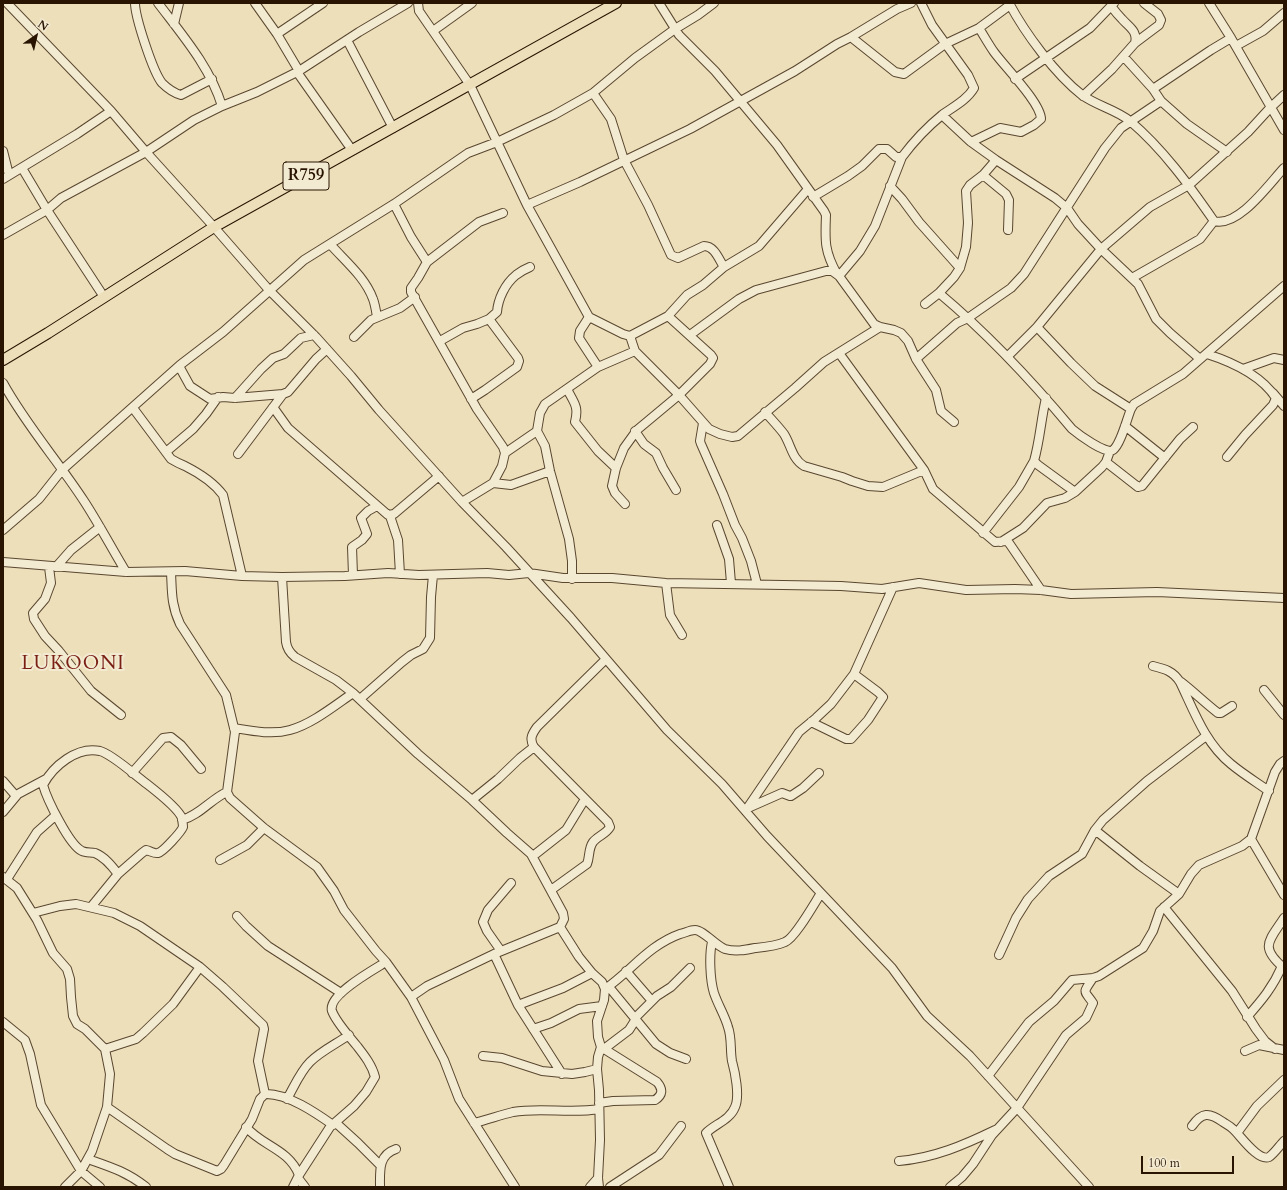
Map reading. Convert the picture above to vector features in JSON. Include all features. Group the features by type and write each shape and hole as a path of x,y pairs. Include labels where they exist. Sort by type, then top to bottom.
{"main road":[{"name":"R759","path":"3,360 214,227 616,3"}],"street":[{"path":"7,3 111,111 270,290 328,349 379,410 462,502 506,547 571,618 662,724 747,809 767,836 892,968 927,1016 970,1056 1089,1187"},
{"path":"135,3 144,43 162,83 175,93 181,95 212,79"},
{"path":"158,3 188,42 212,79 222,106"},
{"path":"174,24 179,3"},
{"path":"255,3 277,34 298,71 352,150"},
{"path":"277,34 323,3"},
{"path":"418,3 419,11 470,85 527,205 589,317 623,334 630,336 668,316 687,295 703,285 724,267 753,251 808,189"},
{"path":"433,31 472,3"},
{"path":"659,3 675,29 715,70 777,145 814,197 826,215 825,243 831,263 838,275 874,324 894,330 908,341 916,359 936,390 941,411 954,422"},
{"path":"3,530 39,499 62,470 179,366 223,332 304,260 394,204 468,153 497,142 554,115 593,93 635,58 714,3"},
{"path":"527,205 580,182 690,129 795,71 837,44 910,3"},
{"path":"838,275 860,251 875,226 902,158 916,138 928,126 966,98 974,88 968,75 932,25 921,3"},
{"path":"1083,96 1124,57 1135,43 1159,24 1161,20 1158,14 1144,3"},
{"path":"1209,3 1236,46 1270,108 1284,130"},
{"path":"3,235 47,210 61,198 146,152 194,120 222,106 257,92 298,71 405,4"},
{"path":"851,37 895,72 904,74 945,44 979,28 1009,4 1026,31 1066,81 1083,96 1116,111 1130,122 1155,146 1189,184 1214,221 1219,222 1238,215 1284,168"},
{"path":"1015,78 1090,28 1113,4 1122,19 1135,32 1135,43"},
{"path":"1236,46 1263,31 1284,13"},
{"path":"971,142 1000,128 1021,132 1034,125 1041,119 1041,114 1030,97 994,52 979,28"},
{"path":"1153,89 1231,38"},
{"path":"348,40 393,128"},
{"path":"1124,57 1153,89 1161,101 1187,124 1227,152"},
{"path":"593,93 612,119 624,160 648,205 671,256 678,258 704,246 709,246 712,248 724,267"},
{"path":"1008,356 1037,327 1101,250 1150,207 1189,184 1227,152 1284,95"},
{"path":"916,359 957,323 968,318 1011,288 1024,274 1105,148 1121,128 1161,101"},
{"path":"3,151 6,177 77,134 111,111"},
{"path":"942,115 971,142 1055,198 1067,208 1078,224 1101,250 1138,284 1156,318 1170,333 1204,356 1221,358 1243,369 1260,381 1280,400 1284,406"},
{"path":"814,197 862,166 879,149 887,149 896,157 902,158"},
{"path":"925,304 954,278 960,268 966,247 968,223 966,191 970,185 983,175 996,160"},
{"path":"22,168 47,210 104,297"},
{"path":"983,175 1006,194 1009,200 1008,230"},
{"path":"890,186 919,222 960,268"},
{"path":"394,204 411,237 427,262"},
{"path":"503,213 479,222 427,262 411,288 411,292 440,341 471,399 505,453"},
{"path":"1132,278 1200,239 1214,221"},
{"path":"330,244 359,275 368,288 373,299 377,317"},
{"path":"440,341 463,328 489,319 497,312 498,301 512,279 517,274 530,267"},
{"path":"690,335 739,299 756,290 826,271 832,271 838,275"},
{"path":"1002,542 1023,528 1047,503 1065,498 1075,492 1106,462 1110,451 1113,450 1117,444 1125,426 1130,409 1134,404 1182,374 1284,286"},
{"path":"939,293 1008,356 1072,429 1081,436 1110,451"},
{"path":"354,337 371,320 390,314 414,297"},
{"path":"625,504 615,493 612,486 616,468 624,448 635,431 679,395 710,364 713,358 668,316"},
{"path":"589,317 580,331 579,338 598,367"},
{"path":"471,399 517,366 519,361 489,319"},
{"path":"630,336 635,351 679,395 709,429 720,434 738,436 824,362 880,327"},
{"path":"1037,327 1095,386 1130,409"},
{"path":"235,398 273,358 284,354 301,338 314,335"},
{"path":"179,366 187,383 208,398 235,398 283,394 288,392 316,359 328,349"},
{"path":"572,578 572,561 569,539 550,471 545,446 538,431 540,413 545,404 598,367 635,351"},
{"path":"839,353 924,470 933,489 995,542 1006,541 1010,543 1042,590"},
{"path":"1243,369 1274,358 1284,360"},
{"path":"3,383 12,400 84,502 126,572"},
{"path":"566,389 576,408 577,412 575,422 598,450 616,468"},
{"path":"1227,457 1244,435 1273,405 1276,398 1273,393"},
{"path":"238,454 283,394"},
{"path":"166,452 193,429 218,397"},
{"path":"983,533 1019,487 1034,460 1046,398"},
{"path":"273,407 288,428 385,514 390,516 398,540 400,574"},
{"path":"133,408 166,452 176,462 205,478 223,495 242,576"},
{"path":"765,412 785,435 798,463 804,466 868,486 883,487 924,470"},
{"path":"703,423 701,444 723,494 734,525 742,538 751,561 757,584"},
{"path":"1125,426 1165,458"},
{"path":"1106,462 1138,487 1142,486 1180,439 1193,427"},
{"path":"462,502 493,483 502,466 505,453 538,431"},
{"path":"635,431 644,444 656,454 676,490"},
{"path":"1034,460 1038,465 1075,492"},
{"path":"493,483 511,484 550,471"},
{"path":"390,516 439,476"},
{"path":"354,575 352,547 362,540 367,534 361,518 368,510 377,506"},
{"path":"717,524 729,559 732,584"},
{"path":"100,528 71,550 52,567 51,583 45,599 34,613 34,619 45,636 91,691 121,715"},
{"path":"3,562 126,572 185,571 242,576 282,577 487,573 509,575 529,573 572,578 612,578 666,583 841,586 882,589 919,583 966,590 1042,590 1071,594 1157,592 1284,598"},
{"path":"171,572 172,601 175,614 226,695 235,732 227,792 230,798 264,828 317,867 334,891 344,910 386,962 411,997 444,1060 459,1099 515,1187"},
{"path":"360,699 411,654 423,649 428,644 430,638 433,575"},
{"path":"282,577 287,648 295,657 336,680 353,693 418,754 472,800 533,856 563,913 564,918 560,927 497,952 427,986 411,997"},
{"path":"666,583 670,615 682,635"},
{"path":"747,809 799,732 831,704 848,684 854,674 893,587"},
{"path":"551,890 570,875 584,867 588,861 590,846 592,843 610,829 608,822 534,747 531,739 534,732 606,659"},
{"path":"1153,666 1172,672 1180,682 1206,736 1222,756 1268,791"},
{"path":"811,722 846,739 851,739 855,735 868,720 883,697 854,674"},
{"path":"1180,682 1195,692 1202,701 1218,713 1221,713 1232,706"},
{"path":"1264,690 1284,714"},
{"path":"234,728 267,732 288,731 300,726 353,693"},
{"path":"999,955 1016,918 1028,899 1049,876 1082,854 1095,830 1103,820 1147,781 1206,736"},
{"path":"132,773 163,738 171,737 181,745 201,769"},
{"path":"472,800 534,747"},
{"path":"91,907 118,874 144,851 158,854 162,852 183,826 180,814 162,796 100,751 86,751 69,757 58,764 43,784 44,789 55,816 75,845 82,851 95,853 100,856 111,865 118,874"},
{"path":"988,1076 1029,1022 1054,1001 1073,978 1093,978 1099,976 1143,948 1151,935 1160,911 1179,894 1191,874 1199,865 1242,846 1251,839 1278,767 1284,761"},
{"path":"747,809 782,793 790,796 803,788 819,773"},
{"path":"3,812 16,796 46,779"},
{"path":"3,781 16,796"},
{"path":"182,820 195,815 221,794 227,792"},
{"path":"533,856 566,830 585,798"},
{"path":"55,816 37,832 5,878 17,888 33,913 53,953 67,969 70,979 70,997 73,1016 77,1024 85,1029 105,1048 110,1074 107,1106 88,1159 81,1171 65,1187"},
{"path":"220,860 247,845 264,828"},
{"path":"1095,830 1140,866 1179,894"},
{"path":"1251,839 1284,895"},
{"path":"511,883 488,910 483,922 497,952 518,1005 562,1074"},
{"path":"474,1123 513,1112 576,1112 620,1101 655,1100 660,1098 662,1093 658,1082 602,1048 598,1037 598,1021 607,988 660,943 693,930 700,932 712,942 725,949 736,951 778,945 787,942 821,894"},
{"path":"33,913 60,906 76,904 114,913 140,926 200,967 224,987 263,1026 264,1030 258,1061 265,1094"},
{"path":"1164,907 1232,991 1247,1017 1266,1041 1275,1049"},
{"path":"237,916 268,946 341,993"},
{"path":"1247,1017 1266,996 1283,967 1271,956 1268,946 1271,938 1284,918"},
{"path":"560,927 579,957 592,973 636,1018 656,1044 670,1053 686,1060"},
{"path":"712,942 710,959 714,993 729,1029 730,1053 737,1085 735,1107 725,1120 706,1133 729,1187"},
{"path":"293,1187 298,1176 316,1148 334,1124 351,1109 366,1092 375,1077 374,1070 332,1010 331,1005 341,993 386,962"},
{"path":"105,1048 136,1039 173,1004 200,967"},
{"path":"599,1187 600,1140 597,1069 598,1057 602,1048 629,1030 636,1018 652,1002 675,984 690,968"},
{"path":"626,971 652,1002"},
{"path":"518,1005 563,988 592,973"},
{"path":"950,1187 962,1177 998,1129 1017,1108 1066,1035 1089,1014 1093,1003 1086,995 1086,990 1093,978"},
{"path":"533,1029 551,1023 579,1010 602,1006"},
{"path":"3,1022 25,1040 30,1054 41,1105 81,1171 100,1187"},
{"path":"287,1100 310,1062 323,1051 349,1035"},
{"path":"1245,1050 1259,1046 1284,1050"},
{"path":"483,1056 502,1058 542,1071 562,1074 585,1072 597,1069"},
{"path":"1237,1133 1257,1106 1284,1080"},
{"path":"107,1106 167,1150 217,1171 224,1165 252,1119 260,1099 265,1094 270,1094 307,1108 334,1124 358,1143 380,1165"},
{"path":"1192,1126 1200,1118 1206,1115 1214,1116 1237,1133 1254,1152 1266,1157 1270,1156 1284,1141"},
{"path":"610,1187 659,1155 681,1126"},
{"path":"246,1127 251,1133 282,1152 292,1162 298,1176 306,1187"},
{"path":"899,1161 933,1156 961,1146 998,1129"},
{"path":"380,1187 380,1165 383,1158 392,1150 396,1149"},
{"path":"88,1159 124,1172 134,1177 146,1187"},
{"path":"590,1187 598,1178"}],"district":[{"name":"LUKOONI","path":"73,665"}]}
